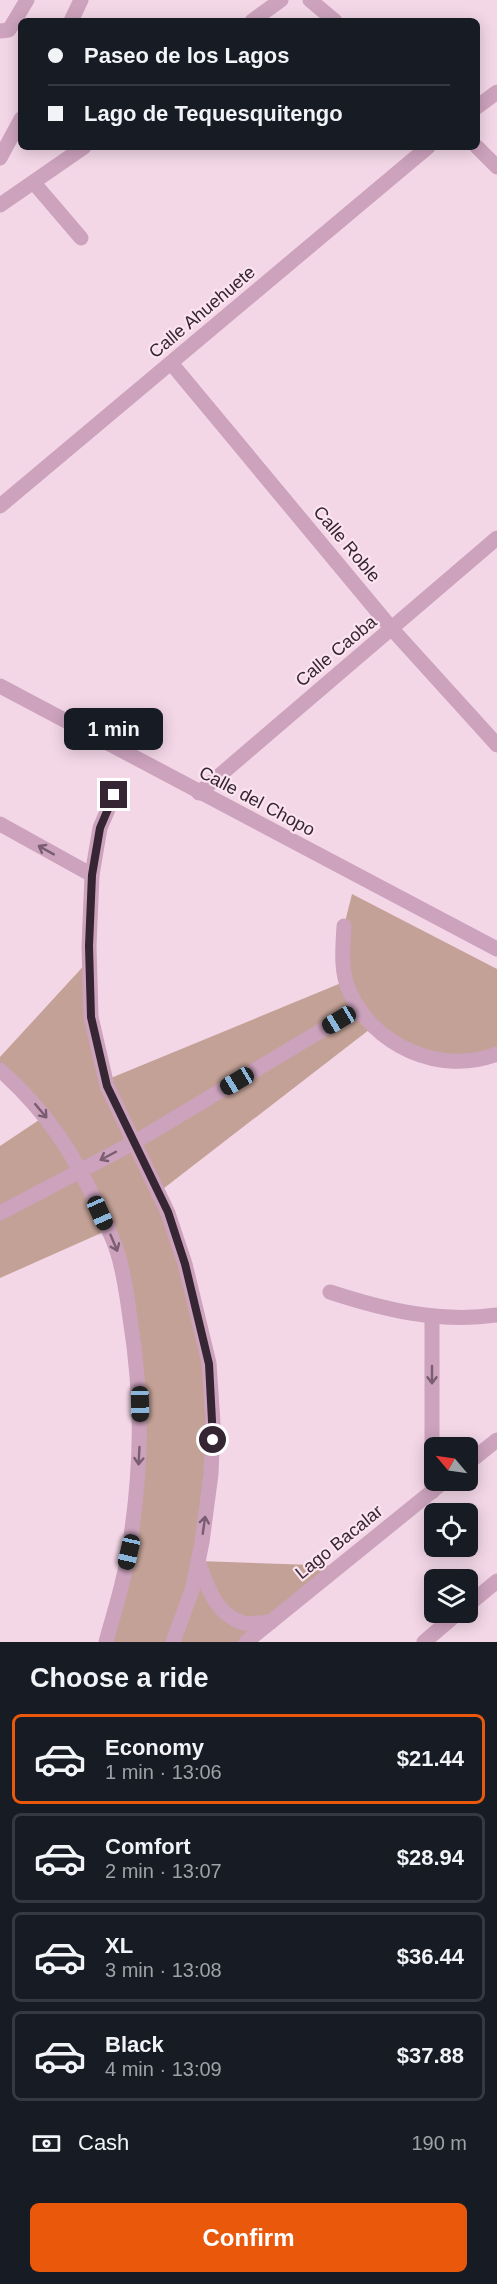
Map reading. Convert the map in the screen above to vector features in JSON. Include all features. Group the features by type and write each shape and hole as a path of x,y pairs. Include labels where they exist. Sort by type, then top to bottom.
{"street":[{"path":"0,31 9,30 27,0"},
{"path":"72,18 81,0"},
{"path":"256,18 281,0"},
{"path":"310,0 331,18"},
{"path":"480,105 497,92"},
{"path":"0,158 18,125"},
{"path":"0,205 80,150"},
{"name":"Calle Ahuehuete","path":"0,506 424,150"},
{"path":"480,150 497,167"},
{"path":"34,183 81,238"},
{"name":"Calle Roble","path":"171,363 392,629 497,745"},
{"name":"Calle Caoba","path":"200,792 497,538"},
{"name":"Calle del Chopo","path":"0,686 497,949"},
{"path":"114,795 100,828 92,875 89,946 91,1017 107,1086 168,1212 185,1264 209,1364 213,1423 211,1474 193,1587 173,1642"},
{"path":"0,824 92,875"},
{"path":"344,926 342,959 348,989 359,1008 382,1036 415,1054 448,1062 479,1061 497,1054"},
{"path":"0,1213 135,1142 359,1008"},
{"path":"0,1070 23,1090 60,1134 81,1170 117,1251 125,1287 140,1380 141,1428 138,1488 129,1552 106,1642"},
{"path":"330,1292 379,1308 432,1317 497,1316"},
{"path":"432,1317 432,1492"},
{"path":"478,1455 497,1440"},
{"name":"Lago Bacalar","path":"246,1642 432,1492"},
{"path":"198,1561 210,1593 222,1612 244,1623 271,1622"},
{"path":"478,1597 497,1581"},
{"path":"424,1642 446,1623"}],"shaded area":[{"path":"352,894 497,969 497,1054 448,1062 374,1026 159,1192 185,1264 213,1423 198,1561 341,1566 246,1642 106,1642 129,1552 140,1380 108,1230 0,1278 0,1146 45,1116 0,1070 0,1057 90,959 106,1080 346,981 344,926"}],"route":[{"path":"114,795 100,828 92,875 89,946 91,1017 107,1086 168,1212 185,1264 209,1364 213,1440"}]}
